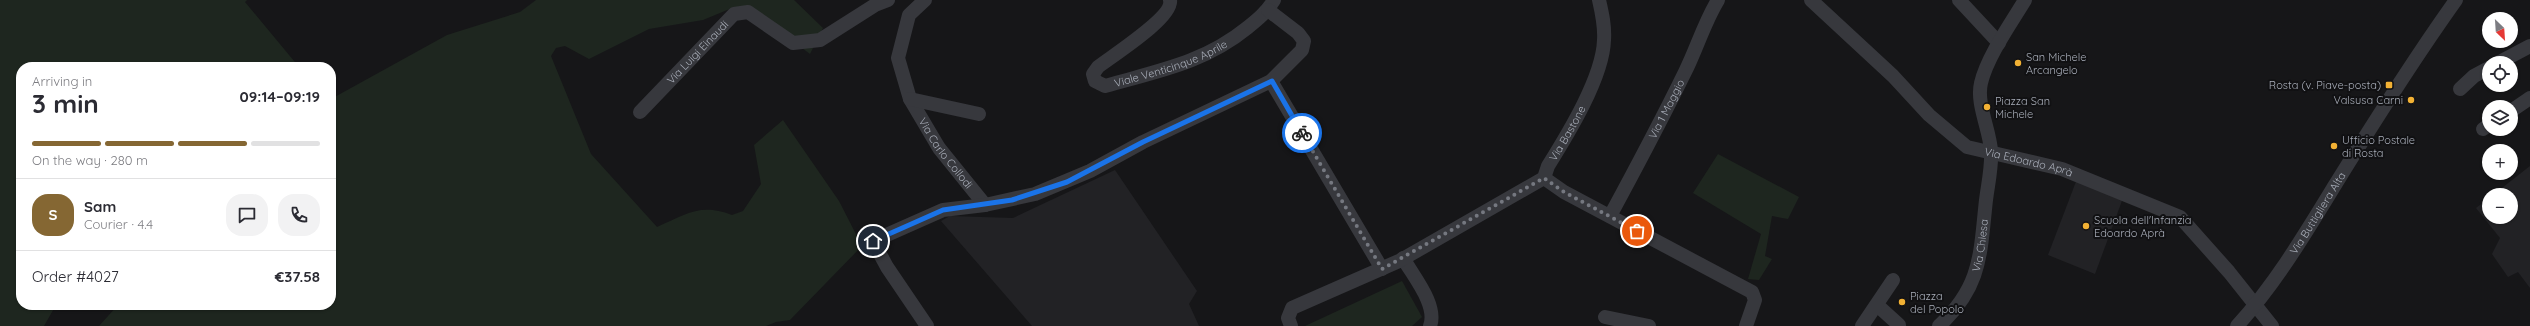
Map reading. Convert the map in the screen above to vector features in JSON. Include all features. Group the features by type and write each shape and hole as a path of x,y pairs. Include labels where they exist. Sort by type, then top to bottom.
{"street":[{"name":"Via Luigi Einaudi","path":"640,112 734,14 748,12 793,43 820,40 875,5 888,0"},
{"name":"Via Carlo Collodi","path":"925,0 908,15 898,58 910,98 939,148 985,205"},
{"name":"Viale Venticinque Aprile","path":"1170,0 1166,12 1142,36 1098,66 1093,74 1095,81 1105,86 1198,59 1226,45 1271,5"},
{"name":"Via Bastone","path":"1544,178 1548,166 1593,84 1601,60 1604,40 1599,0"},
{"name":"Via 1 Maggio","path":"1610,216 1660,124 1688,66 1705,20 1718,0"},
{"name":"Via Edoardo Aprà","path":"1811,0 1893,76 1949,134 1968,147 2062,169 2180,217 2210,249 2272,326"},
{"path":"1959,0 1999,42"},
{"path":"1992,153 1980,88 1981,82 1999,42 2025,0"},
{"name":"Via Buttigliera Alta","path":"2237,326 2256,306 2302,239 2409,68 2456,0"},
{"path":"927,326 886,267 873,241 943,210 985,205 1035,194 1067,182 1143,142 1272,81 1302,50 1304,41 1271,5"},
{"path":"2511,56 2530,46"},
{"path":"2460,89 2474,76 2482,72"},
{"path":"1272,81 1382,269"},
{"name":"Via Carlo Collodi","path":"910,98 979,114"},
{"path":"2518,106 2530,98"},
{"name":"Via Chiesa","path":"1940,326 1957,309 1975,277 1992,153"},
{"path":"1291,326 1288,318 1292,308 1382,269 1544,178 1564,192 1752,292 1755,300 1746,326"},
{"path":"1403,258 1429,304 1432,313 1430,326"},
{"path":"1862,326 1893,280"},
{"path":"1877,305 1899,325"},
{"path":"1605,317 1649,326"}],"shaded area":[{"path":"0,0 247,0 245,2 295,62 16,62 16,310 53,310 44,326 0,326"},
{"path":"536,0 794,0 823,28 810,54 750,9 732,8 703,20 649,29 589,59 565,46 556,48 551,56 591,154 657,227 685,214 702,210 711,210 732,215 743,211 761,184 754,145 783,120 839,201 862,246 790,320 776,322 766,326 99,326 113,310 336,310 336,96 447,35 520,12"},
{"path":"1718,154 1799,197 1788,219 1772,216 1765,256 1772,259 1759,280 1748,279 1761,234 1693,193"},
{"path":"2530,166 2530,288 2518,272 2508,277 2492,254 2500,238 2489,224 2518,224 2518,188 2502,188 2512,180 2518,180 2518,175"},
{"path":"1115,170 1197,291 1189,304 1199,326 1032,326 941,221 950,216 1013,218"},
{"name":"Scuola dell'Infanzia Edoardo Aprà","path":"2077,179 2123,198 2095,274 2048,255"},
{"path":"2482,203 2482,216 2476,208"},
{"path":"1402,281 1422,317 1412,326 1305,326"}],"way so far":[{"path":"1302,133 1382,269 1456,229 1544,178 1564,192 1637,231"}],"place":[{"name":"San Michele Arcangelo","path":"2018,63"},
{"name":"Rosta (v. Piave-posta)","path":"2389,85"},
{"name":"Valsusa Carni","path":"2411,100"},
{"name":"Piazza San Michele","path":"1987,107"},
{"name":"Ufficio Postale di Rosta","path":"2334,146"},
{"name":"Scuola dell'Infanzia Edoardo Aprà","path":"2086,226"},
{"name":"Piazza del Popolo","path":"1902,302"}],"route":[{"path":"873,241 943,210 1012,200 1035,194 1067,182 1143,142 1272,81 1302,133"}]}
